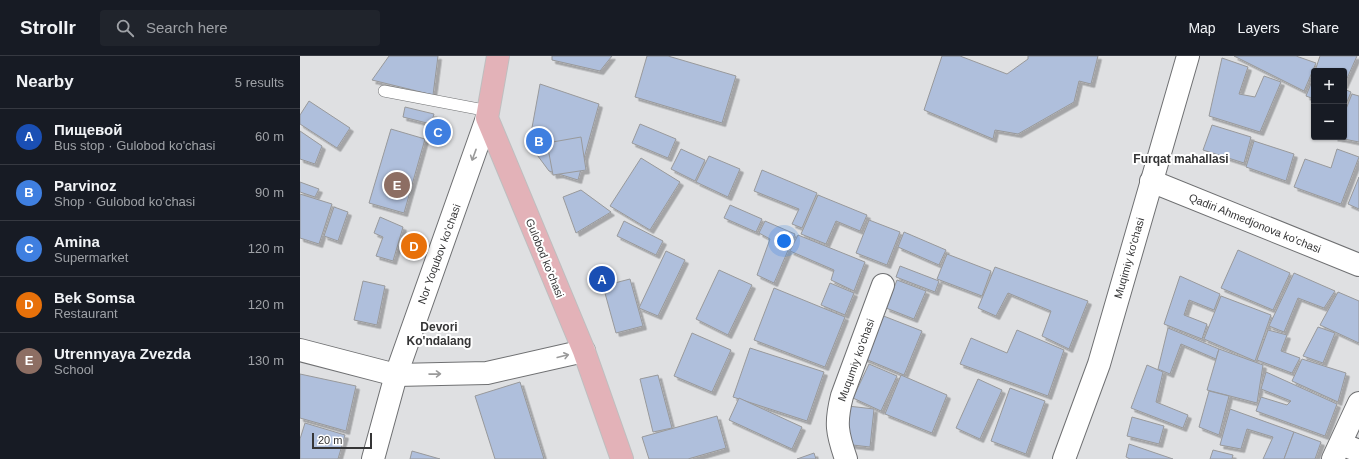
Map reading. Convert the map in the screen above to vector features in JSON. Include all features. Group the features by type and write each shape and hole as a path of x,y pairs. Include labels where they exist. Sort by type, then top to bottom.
{"main road":[{"path":"488,115 498,56"},
{"name":"Muqimiy ko'chasi","path":"1064,459 1099,364 1188,56"},
{"name":"Gulobod ko'chasi","path":"488,115 584,351 622,459"},
{"name":"Nor Yoqubov ko'chasi","path":"373,459 396,375 488,115"},
{"name":"Qadiri Ahmedjonova ko'chasi","path":"1151,181 1359,265"},
{"name":"Muqumiy ko'chasi","path":"846,459 838,434 837,414 842,396 883,286"},
{"path":"300,350 396,375 487,373 584,351"},
{"path":"1344,451 1359,403"}],"lane":[{"path":"384,91 488,115"}],"building":[{"path":"389,56 438,56 433,95 372,80"},
{"path":"552,56 612,56 600,71 552,60"},
{"path":"647,56 668,56 736,76 722,123 635,97"},
{"path":"942,56 960,56 1007,74 1028,59 1028,56 1098,56 1091,84 1079,81 1074,102 1018,134 995,130 993,139 924,110"},
{"path":"1234,56 1296,56 1316,63 1314,68 1311,68 1311,75 1304,91"},
{"path":"1320,56 1357,56 1347,78 1347,68 1316,68"},
{"path":"1222,58 1248,67 1239,94 1255,97 1264,76 1281,82 1260,132 1209,116"},
{"path":"540,84 599,104 578,180 549,171 529,144"},
{"path":"1311,84 1311,98 1306,96"},
{"path":"1347,90 1351,92 1347,102"},
{"path":"1352,94 1359,96 1359,142 1347,140 1347,106"},
{"path":"309,101 350,128 337,148 300,124 300,115"},
{"path":"405,107 434,114 431,124 403,117"},
{"path":"640,124 676,139 668,158 632,143"},
{"path":"1212,125 1251,137 1244,163 1203,150"},
{"path":"391,129 425,139 404,213 369,203"},
{"path":"300,131 322,146 315,164 300,159"},
{"path":"581,137 586,170 553,175 547,143"},
{"path":"1254,141 1294,154 1286,181 1246,167"},
{"path":"681,149 705,160 695,181 671,169"},
{"path":"1337,149 1359,157 1341,204 1294,187 1305,159 1331,168"},
{"path":"709,156 740,169 728,197 696,182"},
{"path":"641,158 680,182 650,230 610,206"},
{"path":"762,170 817,193 802,228 792,224 799,209 754,191"},
{"path":"1359,177 1359,209 1348,204"},
{"path":"300,182 319,189 315,197 300,192"},
{"path":"581,190 611,212 576,233 563,197"},
{"path":"300,194 332,204 319,244 300,238"},
{"path":"818,195 867,215 860,231 836,221 826,244 801,234"},
{"path":"730,205 762,219 756,232 724,218"},
{"path":"334,207 348,212 338,241 324,236"},
{"path":"380,217 403,227 393,261 376,256 383,237 374,233"},
{"path":"869,220 900,232 887,265 856,253"},
{"path":"624,221 663,241 656,255 617,236"},
{"path":"765,221 795,234 774,283 757,275 770,239 759,233"},
{"path":"904,232 946,250 939,265 898,247"},
{"path":"798,235 865,262 854,291 831,280 834,270 790,251"},
{"path":"1238,250 1290,273 1273,310 1221,288"},
{"path":"666,251 685,260 658,316 639,308"},
{"path":"947,254 991,271 982,296 937,279"},
{"path":"900,266 939,281 935,292 896,277"},
{"path":"995,267 1088,301 1069,349 1042,336 1051,311 1008,293 996,316 978,308"},
{"path":"719,270 752,285 728,335 696,319"},
{"path":"1294,273 1335,291 1324,308 1298,298 1284,332 1269,326"},
{"path":"1180,276 1220,294 1214,310 1189,300 1184,315 1207,324 1202,339 1164,324"},
{"path":"630,279 643,326 616,333 603,286"},
{"path":"897,280 926,291 914,319 886,308"},
{"path":"363,281 385,286 377,325 354,320"},
{"path":"830,283 854,293 845,315 821,305"},
{"path":"774,288 845,317 825,367 754,340"},
{"path":"1338,292 1359,301 1359,343 1320,325"},
{"path":"1221,296 1271,315 1255,361 1204,339"},
{"path":"881,315 922,331 904,375 863,358"},
{"path":"1318,327 1335,333 1323,363 1303,356"},
{"path":"1168,328 1219,349 1216,359 1181,344 1170,374 1158,369"},
{"path":"1017,330 1064,350 1048,396 960,364 971,338 1007,353"},
{"path":"1268,330 1287,335 1281,351 1300,358 1292,373 1257,360"},
{"path":"692,333 731,350 712,392 674,376"},
{"path":"750,348 824,372 807,421 733,397"},
{"path":"1219,349 1263,365 1257,403 1207,390"},
{"path":"1302,359 1346,373 1338,402 1292,381"},
{"path":"869,364 897,376 881,411 853,398"},
{"path":"1147,365 1163,372 1156,402 1188,415 1183,428 1131,408"},
{"path":"1266,372 1337,404 1325,436 1256,411 1261,397 1287,405 1291,401 1261,389"},
{"path":"300,374 356,386 346,431 300,418"},
{"path":"658,375 672,428 653,432 640,379"},
{"path":"901,375 947,395 932,433 885,414"},
{"path":"978,379 1002,390 980,439 956,428"},
{"path":"520,382 544,459 495,459 475,396"},
{"path":"1010,388 1045,401 1026,454 991,441"},
{"path":"1209,391 1229,396 1219,435 1199,427"},
{"path":"739,398 802,427 792,449 729,420"},
{"path":"848,406 874,409 870,447 844,444"},
{"path":"1230,409 1294,432 1284,459 1263,459 1273,437 1247,429 1241,449 1220,445"},
{"path":"717,416 726,448 688,459 649,459 642,437"},
{"path":"1132,417 1164,426 1159,444 1127,436"},
{"path":"305,423 345,435 338,459 300,459 300,439"},
{"path":"1294,432 1321,442 1315,459 1284,459"},
{"path":"1129,444 1173,459 1130,459 1126,457"},
{"path":"1213,450 1233,455 1232,459 1210,459"},
{"path":"412,451 440,459 410,459"},
{"path":"814,453 816,459 797,459"}],"place":[{"name":"Amina","path":"438,132"},
{"name":"Parvinoz","path":"539,141"},
{"name":"Utrennyaya Zvezda","path":"397,185"},
{"name":"Bek Somsa","path":"414,246"},
{"name":"Пищевой","path":"602,279"}],"district":[{"name":"Furqat mahallasi","path":"1181,159"},
{"name":"Devori Ko'ndalang","path":"439,334"}]}
